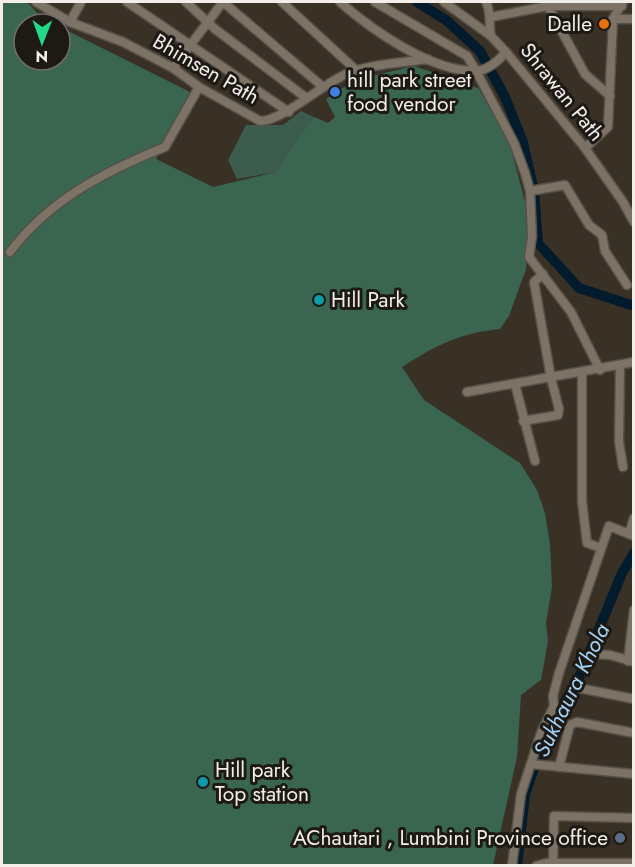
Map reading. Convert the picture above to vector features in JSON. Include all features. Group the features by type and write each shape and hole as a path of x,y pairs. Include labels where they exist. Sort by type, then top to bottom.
{"street":[{"name":"Bhimsen Path","path":"36,2 53,12"},
{"path":"72,18 79,2"},
{"path":"127,2 191,43 289,112"},
{"path":"186,2 208,22 305,97"},
{"path":"173,68 223,2 323,87"},
{"path":"282,2 357,71"},
{"path":"340,2 365,24 427,59 479,70 497,61 507,52"},
{"path":"375,2 467,56 479,70 514,143 530,191 532,236 529,257 571,312 600,370"},
{"name":"Shrawan Path","path":"444,2 491,36 507,52 585,148 623,202 633,222"},
{"path":"486,2 491,18 489,25 491,36"},
{"path":"491,18 548,6 623,4"},
{"path":"585,148 608,127 613,19 623,4"},
{"path":"548,6 585,74 609,96"},
{"path":"613,19 633,19"},
{"name":"Bhimsen Path","path":"72,23 123,42 173,68 199,87 260,121 267,122 289,112 305,97 357,71 427,59"},
{"path":"10,252 21,237 64,198 129,160 165,147 199,87"},
{"path":"530,191 565,185 589,225 602,235 605,251 627,285"},
{"path":"523,421 558,415 559,409 551,378 534,282 543,274"},
{"path":"467,392 600,370 620,366 621,363 633,362"},
{"path":"620,366 619,442 623,466"},
{"path":"582,373 582,501 587,543 601,548"},
{"path":"515,384 534,461"},
{"path":"512,866 517,809 541,733 554,706 553,696 559,673 601,548 609,526 631,535 633,518"},
{"path":"592,654 610,655 631,661 633,610"},
{"path":"579,688 633,699"},
{"path":"559,767 570,725 584,722 633,733"},
{"path":"531,764 633,774"},
{"path":"553,864 554,817 633,818"},
{"path":"536,866 633,863"}],"green space":[{"path":"2,2 27,2 36,12 12,12 12,72 72,72 72,33 190,92 156,159 213,187 276,172 297,138 314,117 328,123 335,117 326,99 355,80 414,66 478,88 508,137 530,221 526,269 509,316 500,329 449,341 402,367 424,400 520,463 537,490 545,513 550,544 552,587 546,623 548,641 541,680 521,695 517,757 493,865 2,866"},
{"path":"301,111 314,117 297,138 276,172 237,179 228,160 246,125 283,125"}],"waterway":[{"name":"Sukhaura Khola","path":"417,2 446,20 480,51 505,97 523,142 534,191 538,243 579,288 634,306"},
{"name":"Sukhaura Khola","path":"517,866 525,795 539,753 554,717 576,685 622,573 634,553"}],"place":[{"name":"Dalle","path":"604,24"},
{"name":"hill park street food vendor","path":"335,92"},
{"name":"Hill Park","path":"319,300"},
{"name":"Hill park Top station","path":"203,782"},
{"name":"AChautari , Lumbini Province office","path":"620,838"}]}
